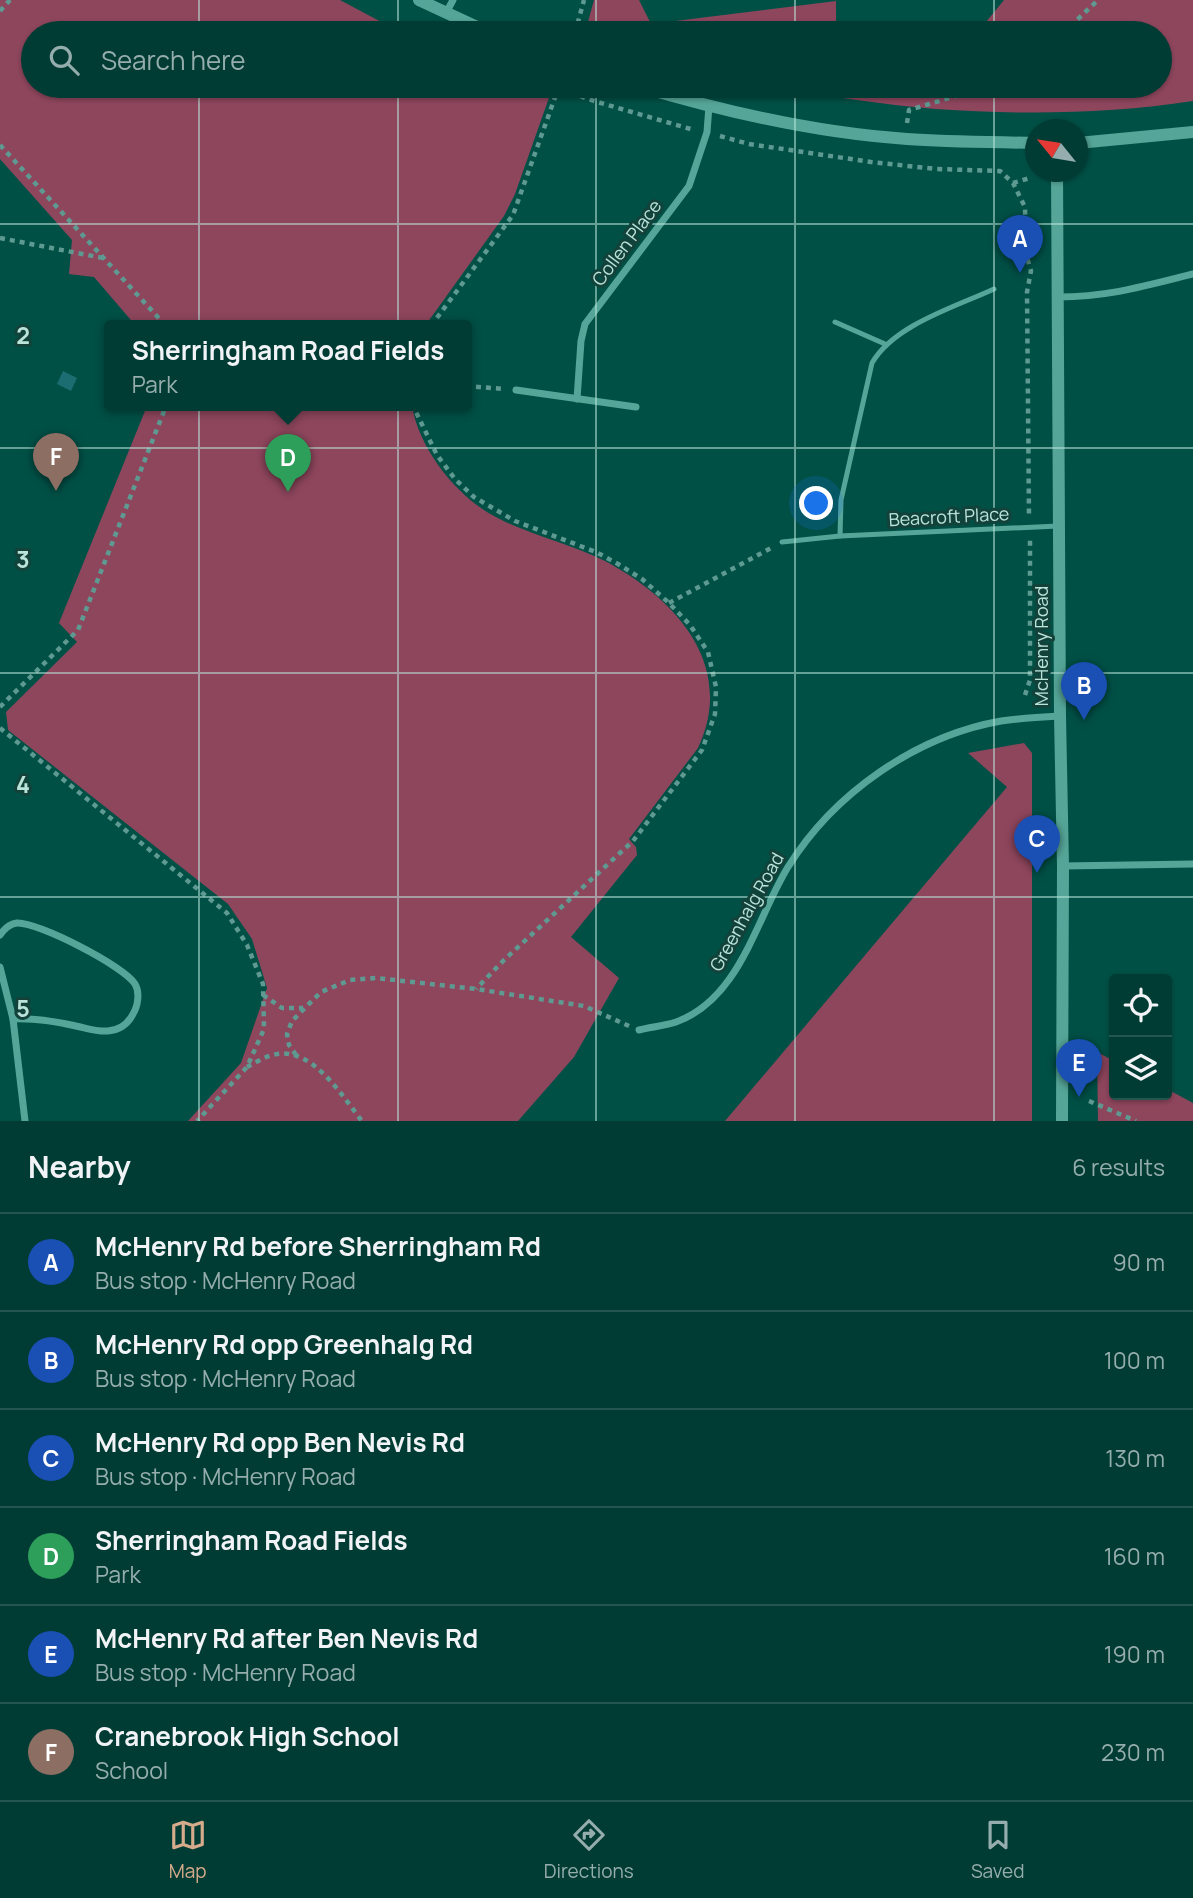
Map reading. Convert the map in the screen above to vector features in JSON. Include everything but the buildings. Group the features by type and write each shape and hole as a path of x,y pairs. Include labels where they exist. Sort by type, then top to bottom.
{"street":[{"path":"419,0 462,21"},
{"path":"445,14 453,0"},
{"path":"681,98 815,127 905,139 1025,143"},
{"name":"Collen Place","path":"577,399 581,341 585,324 690,186 707,132 709,106"},
{"path":"1088,142 1193,132"},
{"name":"McHenry Road","path":"1057,182 1063,866 1062,1121"},
{"path":"1058,297 1122,293 1193,274"},
{"path":"516,390 636,407"},
{"name":"Greenhalg Road","path":"639,1030 684,1018 721,990 733,973 779,883 801,847 829,815 859,787 916,750 942,738 999,721 1060,716"},
{"path":"1063,866 1193,864"},
{"path":"0,935 6,928 17,923 31,925 59,936 118,968 134,982 138,991 135,1013 128,1023 110,1031 41,1018 13,1019"},
{"path":"0,967 13,1019 25,1121"}],"lane":[{"path":"840,536 841,500 872,363 885,344 903,331 994,289"},
{"path":"835,322 885,344"},
{"name":"Beacroft Place","path":"782,542 840,536 1059,526"}],"path":[{"path":"0,11 10,0"},
{"path":"578,21 583,0"},
{"path":"1076,21 1098,0"},
{"path":"435,320 513,215 554,98"},
{"path":"591,98 693,129"},
{"path":"905,139 909,110 949,98"},
{"path":"716,135 749,144 871,162 936,169 1000,171 1013,183 1024,207 1026,254 1031,271 1027,292 1029,515"},
{"path":"0,145 161,320"},
{"path":"1013,183 1025,179"},
{"path":"0,238 104,258"},
{"path":"472,386 516,390"},
{"path":"0,706 78,630 164,411"},
{"path":"416,411 437,455 455,479 474,497 514,522 596,552 642,579 669,603 700,638 708,652 716,687 715,714 702,750 633,841 476,989"},
{"path":"1025,695 1030,680 1030,536"},
{"path":"669,603 782,542"},
{"path":"0,728 227,913 247,945 263,984 264,1029 247,1067 197,1121"},
{"path":"296,1055 289,1045 287,1034 292,1021 304,1008 321,992 350,980 376,978 476,989 584,1006 639,1030"},
{"path":"263,995 282,1008 304,1008"},
{"path":"247,1067 274,1054 296,1055 309,1062 331,1081 362,1121"},
{"path":"1089,1101 1136,1121"}],"shaded area":[{"path":"0,0 340,0 379,21 21,21 21,98 549,98 515,194 504,216 429,320 131,320 94,277 69,274 72,240 0,159"},
{"path":"594,0 639,0 650,21 588,21"},
{"path":"1004,0 1193,0 1193,101 1097,111 1000,112 936,109 843,98 1172,98 1172,21 987,21"},
{"path":"836,1 836,21 675,21"},
{"path":"145,411 413,411 422,437 439,466 474,503 501,520 605,561 655,594 675,615 692,637 704,662 710,689 708,718 698,748 629,839 636,847 637,855 571,937 619,978 574,1057 518,1121 188,1121 241,1063 267,988 252,939 228,904 8,730 6,712 77,642 59,623"},
{"path":"1024,743 1032,753 1032,1121 725,1121 1007,787 968,753"},
{"path":"1097,1052 1109,1058 1109,1100 1172,1100 1172,1092 1193,1103 1193,1121 1098,1121"}],"place":[{"name":"McHenry Rd before Sherringham Rd","path":"1020,273"},
{"name":"Cranebrook High School","path":"56,491"},
{"name":"Sherringham Road Fields","path":"288,492"},
{"name":"McHenry Rd opp Greenhalg Rd","path":"1084,720"},
{"name":"McHenry Rd opp Ben Nevis Rd","path":"1037,873"},
{"name":"McHenry Rd after Ben Nevis Rd","path":"1079,1097"}]}
